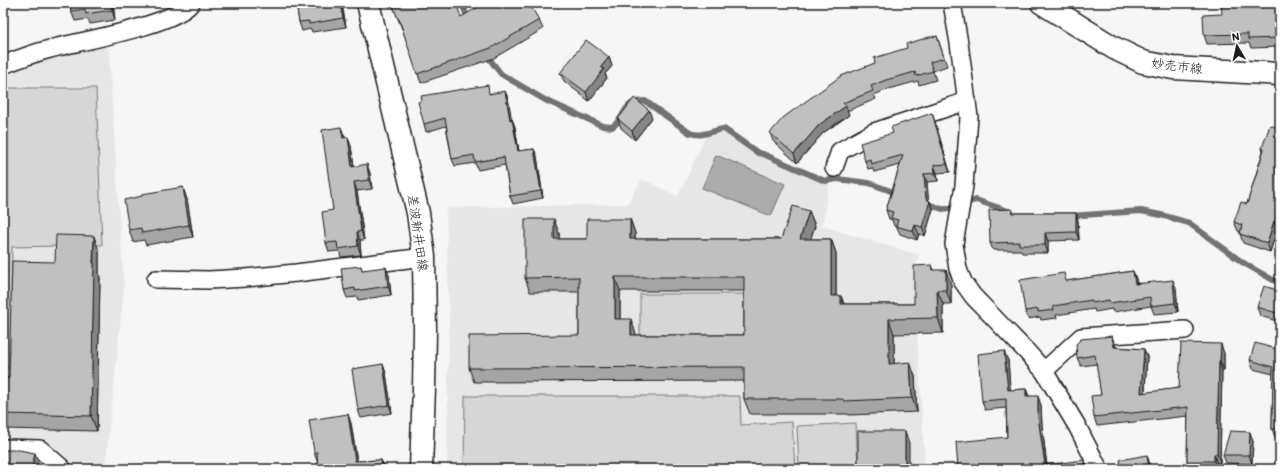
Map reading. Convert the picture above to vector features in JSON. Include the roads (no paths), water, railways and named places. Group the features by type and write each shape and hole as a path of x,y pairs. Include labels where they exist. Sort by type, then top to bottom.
{"main road":[{"name":"差波新井田線","path":"368,3 418,213 424,257 425,331 421,469"},
{"name":"妙売市線","path":"1042,3 1114,48 1143,62 1173,68 1280,74"}],"street":[{"path":"3,65 48,50 145,26 187,9 191,3"},
{"path":"952,3 969,117 964,186 954,244 958,268 963,282 973,296 1044,371 1077,426 1100,469"},
{"path":"834,168 840,151 874,132 966,101"},
{"path":"156,279 209,280 245,278 424,257"},
{"path":"1044,371 1081,337 1185,330"},
{"path":"3,448 40,449 47,463 63,469"}],"waterway":[{"path":"462,3 469,22"},
{"path":"485,53 501,74 545,100 603,126 612,127 621,118 628,106 637,102 645,101 690,133 699,135 724,129 758,153 825,181 837,179 869,183 899,194"},
{"path":"925,203 942,209 976,200 1011,212"},
{"path":"1069,216 1141,211 1189,223 1242,262 1273,280 1280,282"}]}
